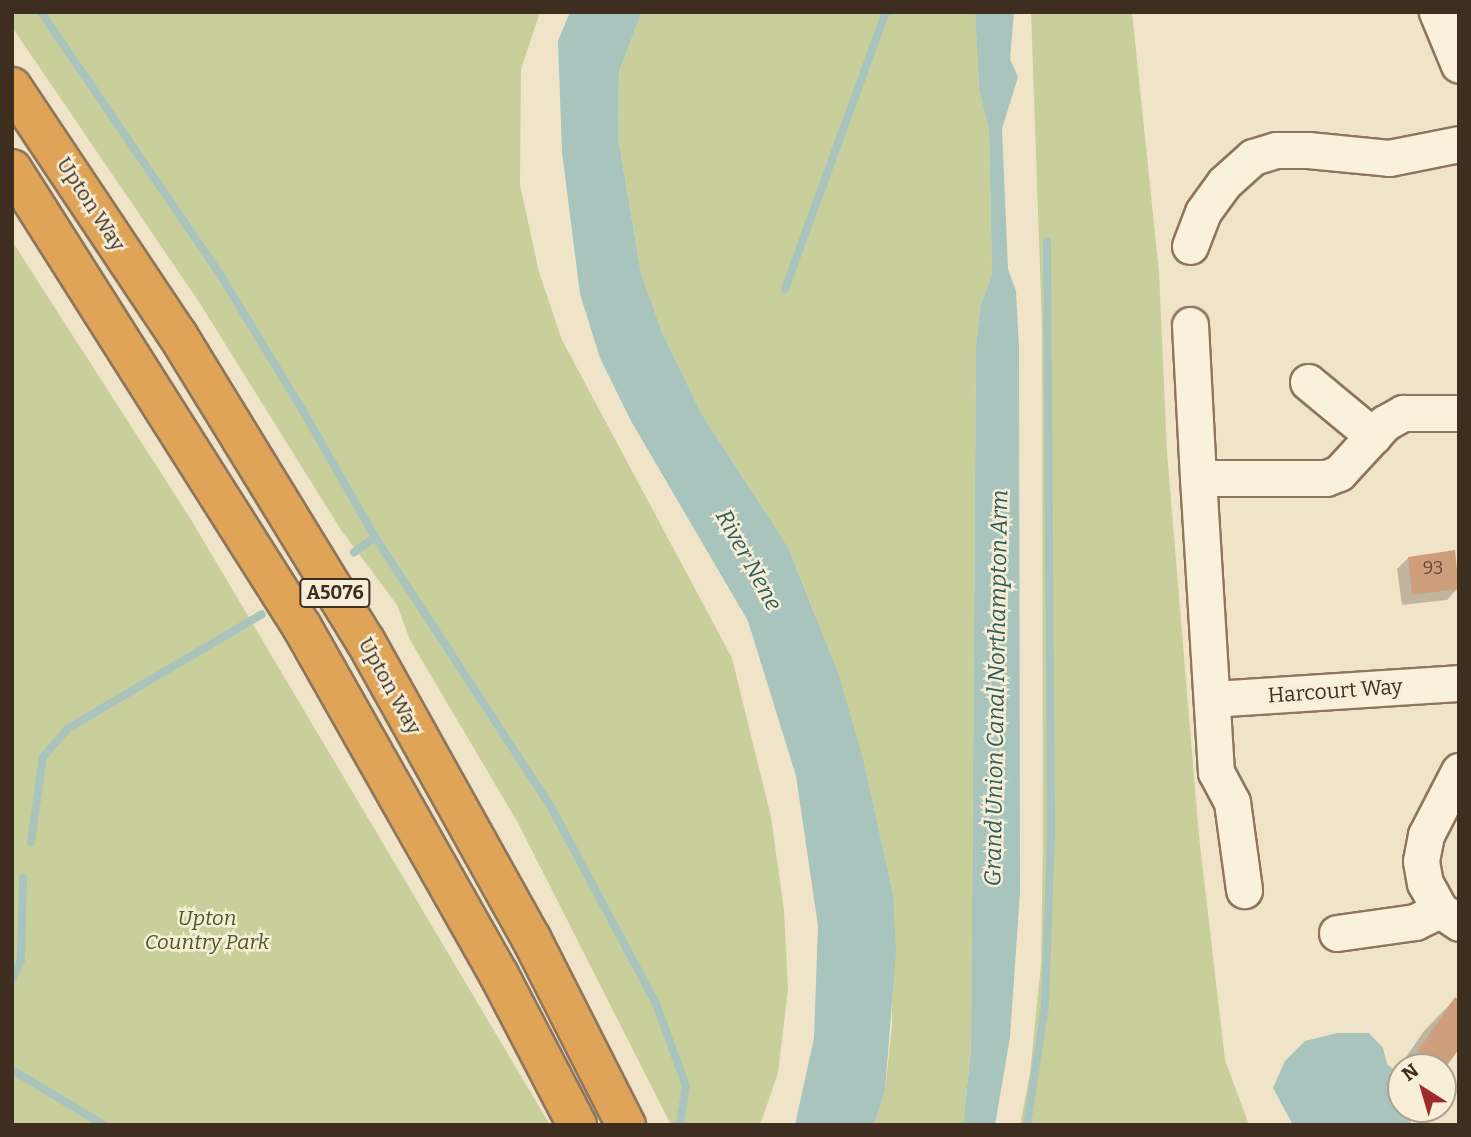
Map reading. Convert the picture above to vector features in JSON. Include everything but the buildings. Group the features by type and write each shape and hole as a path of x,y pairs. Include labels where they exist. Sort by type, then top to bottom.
{"highway":[{"name":"Upton Way","path":"12,87 177,334 366,642 531,938 624,1122"},
{"name":"A5076","path":"12,169 302,627 499,975 577,1125"}],"street":[{"path":"1437,12 1459,65"},
{"path":"1190,246 1203,212 1224,183 1254,157 1276,150 1308,149 1388,159 1459,144"},
{"path":"1191,325 1194,436 1216,772 1232,802 1244,890"},
{"path":"1308,382 1373,436"},
{"path":"1198,478 1326,478 1339,473 1373,436 1403,413 1459,413"},
{"name":"Harcourt Way","path":"1213,713 1459,683"},
{"path":"1337,933 1449,916 1425,883 1421,861 1426,835 1459,771"}],"green space":[{"path":"12,12 540,12 521,69 520,185 539,272 562,340 732,658 771,817 784,910 788,989 778,1073 760,1125 671,1125 518,823 410,640 397,605 341,530 199,302 12,27"},
{"path":"642,12 975,12 979,90 989,130 992,274 980,307 976,347 971,1049 963,1125 874,1125 885,1091 892,1025 893,894 864,762 815,615 788,547 701,413 662,332 641,273 618,137 619,71"},
{"path":"1031,12 1132,12 1159,272 1167,452 1199,836 1225,1060 1249,1125 1020,1125 1030,1073 1041,964 1043,845 1042,326"},
{"name":"Upton Country Park","path":"12,241 190,518 550,1125 12,1125"}],"water":[{"name":"River Nene","path":"570,12 642,12 619,71 618,137 641,273 662,332 701,413 788,547 839,676 864,762 893,894 896,951 885,1091 874,1125 795,1125 814,1038 818,926 796,776 748,621 631,421 600,358 580,294 562,152 558,41"},
{"name":"Grand Union Canal Northampton Arm","path":"975,12 1014,12 1010,59 1018,77 1002,129 1008,269 1016,291 1019,347 1020,892 1010,1037 995,1125 963,1125 971,1049 976,347 980,307 992,274 989,130 979,90"},
{"path":"1337,1033 1369,1033 1383,1048 1387,1064 1387,1123 1410,1125 1293,1125 1273,1088 1285,1061 1305,1041"}],"waterway":[{"path":"41,12 221,276 302,409 375,537 354,552"},
{"path":"785,289 886,12"},
{"path":"1027,1125 1045,1006 1051,835 1047,241"},
{"path":"375,537 551,807 656,1004 686,1086 680,1125"},
{"path":"31,842 43,757 67,729 262,614"},
{"path":"12,980 21,960 23,878"},
{"path":"12,1070 104,1125"}]}
